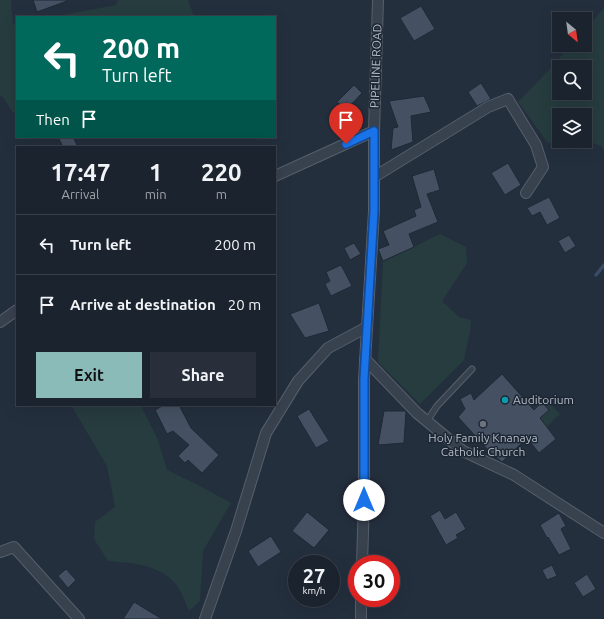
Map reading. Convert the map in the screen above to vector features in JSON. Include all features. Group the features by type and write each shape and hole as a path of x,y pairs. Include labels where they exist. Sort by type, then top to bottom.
{"street":[{"name":"PIPELINE ROAD","path":"362,555 365,359 374,211 374,131 378,0"},
{"path":"374,177 488,107 508,99 536,145 543,167 526,193"},
{"path":"276,176 374,131"},
{"path":"0,322 16,311"},
{"path":"205,619 236,531 266,433 298,381 328,348 367,327"},
{"path":"365,359 417,412 464,451 514,475 604,533"},
{"path":"0,552 14,547 79,619"},
{"path":"360,619 361,607"}],"lane":[{"path":"427,421 437,406 472,369"}],"green space":[{"path":"0,0 11,0 13,24 16,23 16,112 13,113 3,97 0,96"},
{"path":"118,0 188,0 194,16 57,16 116,5"},
{"path":"604,8 604,151 601,146 592,143 592,108 552,108 552,142 548,143 518,102 552,66 552,100 592,100 592,60 558,60 565,52 592,52 592,22"},
{"path":"440,234 466,247 467,263 442,301 459,317 471,320 470,331 464,360 420,404 378,362 383,262"},
{"path":"544,398 560,414 532,441 517,425"},
{"path":"72,406 143,406 142,408 158,440 167,470 231,503 203,551 200,601 189,611 179,589 168,577 153,568 108,561 94,539 95,522 115,507 107,466"}],"building":[{"path":"33,0 67,0 67,1 37,12"},
{"path":"421,6 435,29 414,41 400,18"},
{"path":"481,83 491,99 477,106 468,92"},
{"path":"354,85 362,93 346,110 337,102"},
{"path":"424,96 431,112 411,116 413,142 391,150 393,128 398,127 389,101"},
{"path":"58,138 74,138 78,146 62,146"},
{"path":"508,163 521,185 505,195 491,173"},
{"path":"434,169 440,190 427,194 438,222 409,234 414,247 383,261 378,249 389,245 383,231 416,216 414,210 421,207 412,176"},
{"path":"549,197 560,218 547,225 540,212 532,216 527,208"},
{"path":"569,235 576,246 565,253 558,241"},
{"path":"354,243 361,254 350,260 344,248"},
{"path":"341,265 352,286 331,296 325,284 330,281 326,272"},
{"path":"319,303 329,331 305,338 290,314"},
{"path":"502,374 534,410 542,402 549,410 540,418 556,439 539,453 527,438 502,462 489,451 458,417 465,409 460,399 471,393 474,400"},
{"path":"162,406 180,406 191,428 219,455 202,473 188,460 185,463 178,456 189,445 173,431 167,434 155,410"},
{"path":"309,409 329,441 316,448 297,416"},
{"path":"384,411 406,411 404,443 378,445"},
{"path":"440,510 445,519 456,512 466,529 456,535 458,538 446,545 430,516"},
{"path":"307,512 329,530 314,548 292,531"},
{"path":"559,513 566,526 561,529 571,549 559,555 540,525"},
{"path":"271,536 281,552 258,567 248,551"},
{"path":"552,565 557,576 547,580 542,570"},
{"path":"66,569 76,580 68,588 58,576"},
{"path":"587,574 596,589 583,597 574,583"},
{"path":"134,602 162,619 123,619"}],"waterway":[{"path":"596,275 604,265"}],"place":[{"name":"Auditorium","path":"505,400"},
{"name":"Holy Family Knanaya Catholic Church","path":"483,424"}],"route":[{"path":"346,144 374,131 374,211 364,379 364,500"}]}
